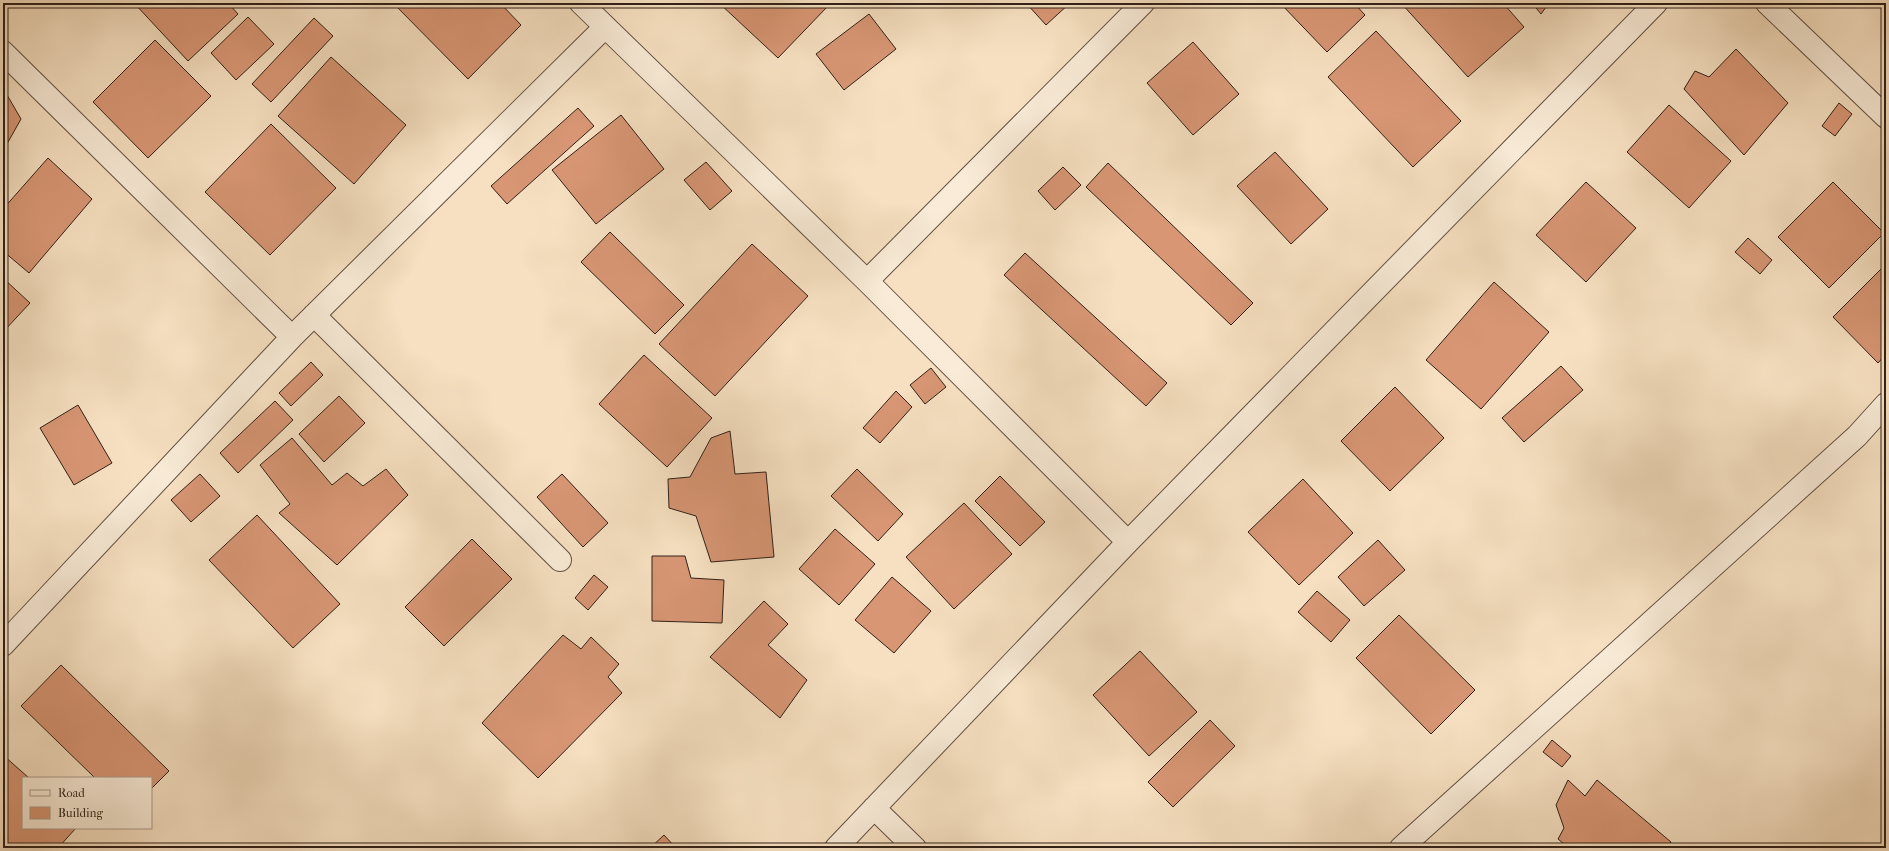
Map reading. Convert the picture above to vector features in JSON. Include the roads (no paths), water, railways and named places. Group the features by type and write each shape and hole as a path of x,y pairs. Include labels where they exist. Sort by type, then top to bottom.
{"street":[{"path":"581,3 867,281 1128,542"},
{"path":"867,281 1143,3"},
{"path":"836,848 1128,542 1656,3"},
{"path":"1767,3 1886,118"},
{"path":"3,645 292,337 605,27"},
{"path":"3,52 292,337"},
{"path":"314,315 560,560"},
{"path":"1401,848 1857,436 1886,404"},
{"path":"874,808 915,848"}]}
